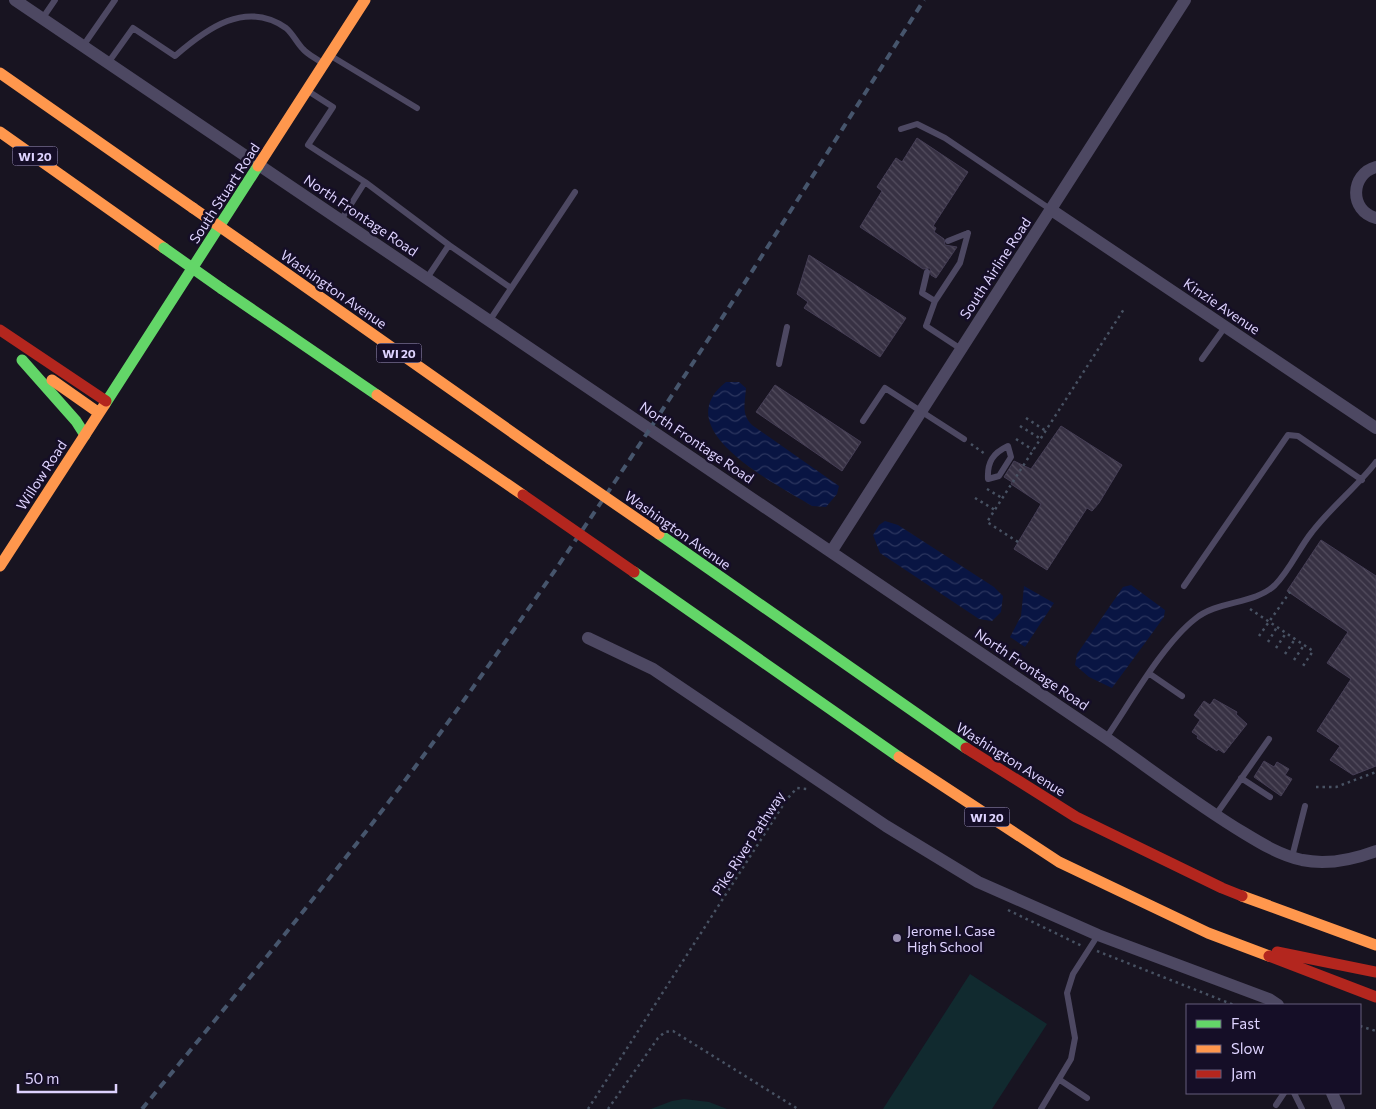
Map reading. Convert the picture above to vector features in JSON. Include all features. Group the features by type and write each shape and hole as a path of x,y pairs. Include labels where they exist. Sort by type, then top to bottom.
{"main road":[{"name":"South Stuart Road","path":"106,401 366,0"},
{"name":"Washington Avenue","path":"0,73 946,736 1076,817 1222,888 1376,945"},
{"name":"WI 20","path":"0,132 222,289 523,494 786,680 955,796 1059,862 1145,904 1242,946 1376,997"},
{"path":"0,144 69,179"},
{"path":"0,330 106,401"},
{"path":"0,344 99,413"},
{"path":"22,360 76,421 85,435"},
{"name":"Willow Road","path":"0,566 106,401"},
{"path":"1242,946 1302,955 1376,972"}],"street":[{"name":"North Frontage Road","path":"15,0 1106,738 1215,816 1270,848 1292,857 1328,862 1349,859 1376,851"},
{"name":"South Airline Road","path":"831,552 1185,0"},
{"path":"1376,167 1363,174 1356,188 1358,205 1364,212 1376,218"},
{"name":"Kinzie Avenue","path":"1050,209 1376,428"},
{"path":"588,638 653,669 886,826 978,882 1098,935 1276,1004"},
{"path":"1332,1094 1339,1109"}],"lane":[{"path":"42,19 55,0"},
{"path":"83,46 115,0"},
{"path":"108,63 133,28 175,56 219,21 244,12 265,13 287,28 304,50 327,59 417,108"},
{"path":"307,90 333,107 308,145 365,182 449,245 511,288"},
{"path":"901,129 917,124 945,138 1050,209"},
{"path":"341,220 365,182"},
{"path":"490,320 575,192"},
{"path":"948,241 968,233 960,263 935,302 926,326 961,349"},
{"path":"427,278 449,245"},
{"path":"927,272 922,293 935,302"},
{"path":"779,364 787,327"},
{"path":"1202,359 1225,327"},
{"path":"863,421 885,388 964,440"},
{"path":"1184,586 1288,435 1298,436 1362,480"},
{"path":"1008,446 1011,457 999,476 988,479 988,466 992,458 997,451 1008,446"},
{"path":"1106,738 1180,633 1196,618 1216,607 1255,596 1274,585 1332,506 1362,480 1376,462"},
{"path":"1150,674 1182,696"},
{"path":"1215,816 1269,739"},
{"path":"1242,778 1270,797"},
{"path":"1292,857 1305,806"},
{"path":"1041,1109 1071,1059 1076,1038 1067,993 1073,974 1098,935"},
{"path":"1060,1080 1086,1098"},
{"path":"1276,1105 1283,1094"},
{"path":"1294,1094 1302,1109"}],"path":[{"path":"1018,542 987,522 1124,309"},
{"path":"1026,418 1046,431"},
{"path":"1020,426 1041,439"},
{"path":"1013,438 1033,450"},
{"path":"964,440 992,458"},
{"path":"983,486 1002,498"},
{"path":"976,498 995,510"},
{"path":"1259,636 1290,592"},
{"path":"1250,609 1313,651 1303,666"},
{"path":"1268,642 1277,627"},
{"path":"1276,648 1286,633"},
{"path":"1285,654 1295,639"},
{"path":"1294,660 1304,644"},
{"path":"1316,787 1336,788 1376,772"},
{"name":"Pike River Pathway","path":"588,1109 787,799 797,788 811,789"},
{"path":"1004,908 1081,945"},
{"path":"1100,953 1231,1004"},
{"path":"1361,1026 1376,1031"},
{"path":"608,1109 658,1038 665,1032 673,1031 798,1109"}],"green space":[{"path":"970,974 1047,1024 992,1109 883,1109"},
{"path":"684,1099 709,1102 727,1109 651,1109 672,1101"}],"water":[{"path":"726,382 739,382 746,388 745,412 752,425 839,486 837,494 826,507 812,506 753,470 733,454 717,437 709,419 711,400"},
{"path":"885,521 898,525 994,587 1003,596 1001,612 992,621 979,619 880,553 873,535 879,525"},
{"path":"1131,585 1165,610 1164,617 1112,688 1089,677 1075,665 1077,654 1123,587"},
{"path":"1024,586 1054,603 1025,647 1010,637 1021,616"}],"building":[{"path":"917,138 968,172 933,226 936,228 934,232 944,239 945,245 957,247 936,278 931,275 930,268 923,269 860,227 882,191 877,187 896,158 902,162"},
{"path":"809,255 906,318 880,357 804,308 808,302 797,294"},
{"path":"775,385 861,442 842,471 756,412"},
{"path":"1061,426 1122,465 1099,503 1092,511 1087,508 1047,570 1014,549 1041,504 1011,484 1012,482 1004,477 1014,461 1031,469"},
{"path":"1321,540 1376,576 1376,766 1353,775 1330,760 1340,746 1317,731 1351,679 1327,663 1348,632 1287,591"},
{"path":"1214,699 1237,712 1236,714 1247,724 1224,753 1218,749 1217,751 1197,738 1198,736 1192,732 1200,720 1194,715 1204,701 1210,705"},
{"path":"1264,761 1274,767 1277,762 1289,769 1285,775 1292,779 1281,796 1254,777"}],"railway":[{"path":"142,1109 357,843 479,679 651,428 924,0"}],"traffic: fast":[{"path":"105,404 258,166"},
{"path":"164,248 222,289"},
{"path":"222,289 377,395"},
{"path":"22,360 76,421 85,435"},
{"path":"659,534 966,748"},
{"path":"634,572 899,757"}],"traffic: slow":[{"path":"258,166 365,0"},
{"path":"0,73 193,208"},
{"path":"0,132 164,248"},
{"path":"193,208 249,247"},
{"path":"249,247 550,459"},
{"path":"52,380 99,413"},
{"path":"377,395 523,495"},
{"path":"0,566 105,404"},
{"path":"550,459 659,534"},
{"path":"899,757 1059,862 1208,933 1269,956"},
{"path":"1242,896 1376,945"}],"traffic: jam":[{"path":"0,330 106,401"},
{"path":"523,495 634,572"},
{"path":"966,748 1076,817 1242,896"},
{"path":"1277,952 1376,972"},
{"path":"1269,956 1376,997"}],"place":[{"name":"Jerome I. Case High School","path":"897,938"}]}
